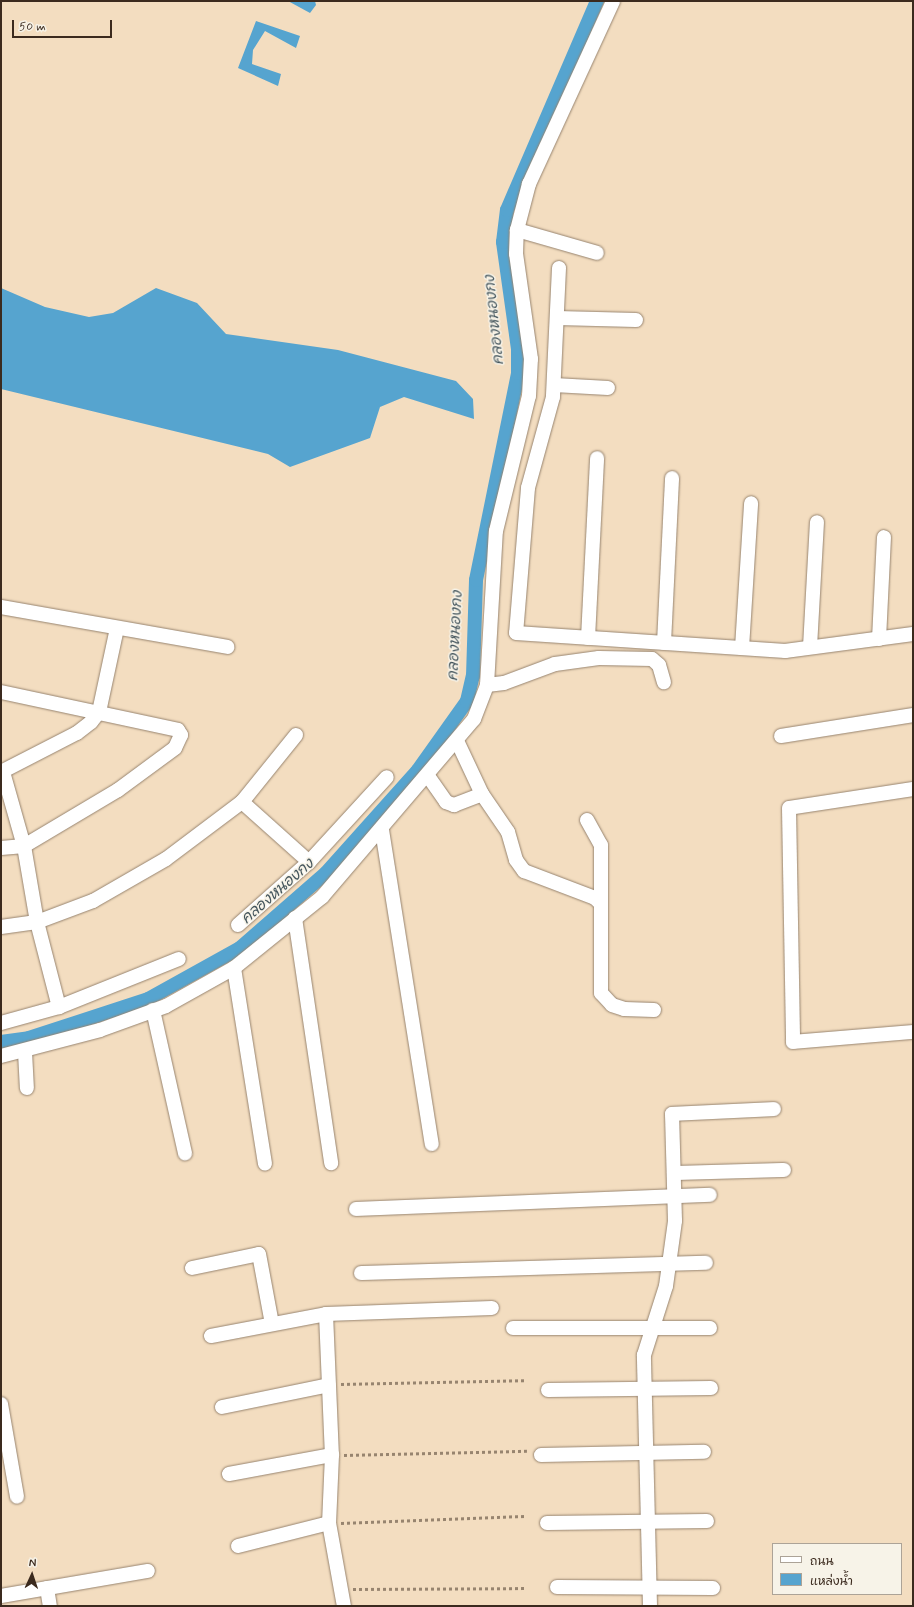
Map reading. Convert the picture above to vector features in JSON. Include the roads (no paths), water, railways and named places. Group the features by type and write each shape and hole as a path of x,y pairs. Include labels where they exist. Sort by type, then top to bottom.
{"street":[{"path":"1,1056 25,1052 153,1010 234,968 322,897 458,742 474,719 487,685 496,531 529,396 531,360 516,254 517,230 529,184 613,1"},
{"path":"517,230 597,253"},
{"path":"559,268 554,385 528,488 516,633 785,651 913,634"},
{"path":"557,318 636,320"},
{"path":"554,385 608,388"},
{"path":"588,638 597,458"},
{"path":"664,643 672,478"},
{"path":"742,648 751,503"},
{"path":"810,648 817,522"},
{"path":"879,639 884,537"},
{"path":"1,607 227,647"},
{"path":"59,1007 37,922 24,846 2,772 77,733 99,712 117,628"},
{"path":"487,685 504,683 555,664 599,658 652,659 659,665 664,682"},
{"path":"1,692 178,730 180,742 134,780 24,846 1,848"},
{"path":"781,736 913,715"},
{"path":"1,927 37,922 93,900 139,877 242,802 296,735"},
{"path":"458,742 482,794 499,816 524,870 595,898 601,904"},
{"path":"428,776 446,802 454,805 482,794"},
{"path":"238,925 309,862 387,777"},
{"path":"913,789 789,808 793,1042 913,1032"},
{"path":"242,802 309,862"},
{"path":"587,820 601,845 601,993 612,1004 624,1009 654,1010"},
{"path":"382,830 432,1144"},
{"path":"295,918 331,1163"},
{"path":"1,1023 59,1007 179,959"},
{"path":"234,968 265,1164"},
{"path":"153,1010 185,1153"},
{"path":"25,1052 28,1088"},
{"path":"650,1606 644,1355 669,1264 675,1196 672,1114 774,1109"},
{"path":"674,1173 784,1170"},
{"path":"356,1209 710,1195"},
{"path":"192,1268 259,1254 272,1324"},
{"path":"361,1273 706,1263"},
{"path":"212,1336 326,1314 492,1308"},
{"path":"326,1314 332,1455 329,1523 344,1606"},
{"path":"513,1328 710,1328"},
{"path":"222,1407 329,1385"},
{"path":"548,1390 711,1388"},
{"path":"1,1404 17,1497"},
{"path":"541,1455 704,1452"},
{"path":"229,1474 332,1455"},
{"path":"547,1523 707,1521"},
{"path":"238,1546 329,1523"},
{"path":"1,1596 148,1571"},
{"path":"557,1587 713,1588"},
{"path":"47,1588 50,1606"}],"water":[{"path":"288,1 315,1 316,5 310,13"},
{"path":"256,21 300,36 296,48 265,31 253,50 252,64 281,74 278,86 238,68"},
{"path":"1,288 45,307 89,317 113,313 156,288 197,303 226,334 338,350 456,381 473,399 474,419 404,397 380,407 370,438 290,467 268,454 1,389"}],"waterway":[{"name":"คลองหนองกง","path":"1,1042 29,1038 148,999 240,948 326,873 418,770 467,701 473,676 476,580 518,373 518,349 503,242 507,210 597,1"}]}
